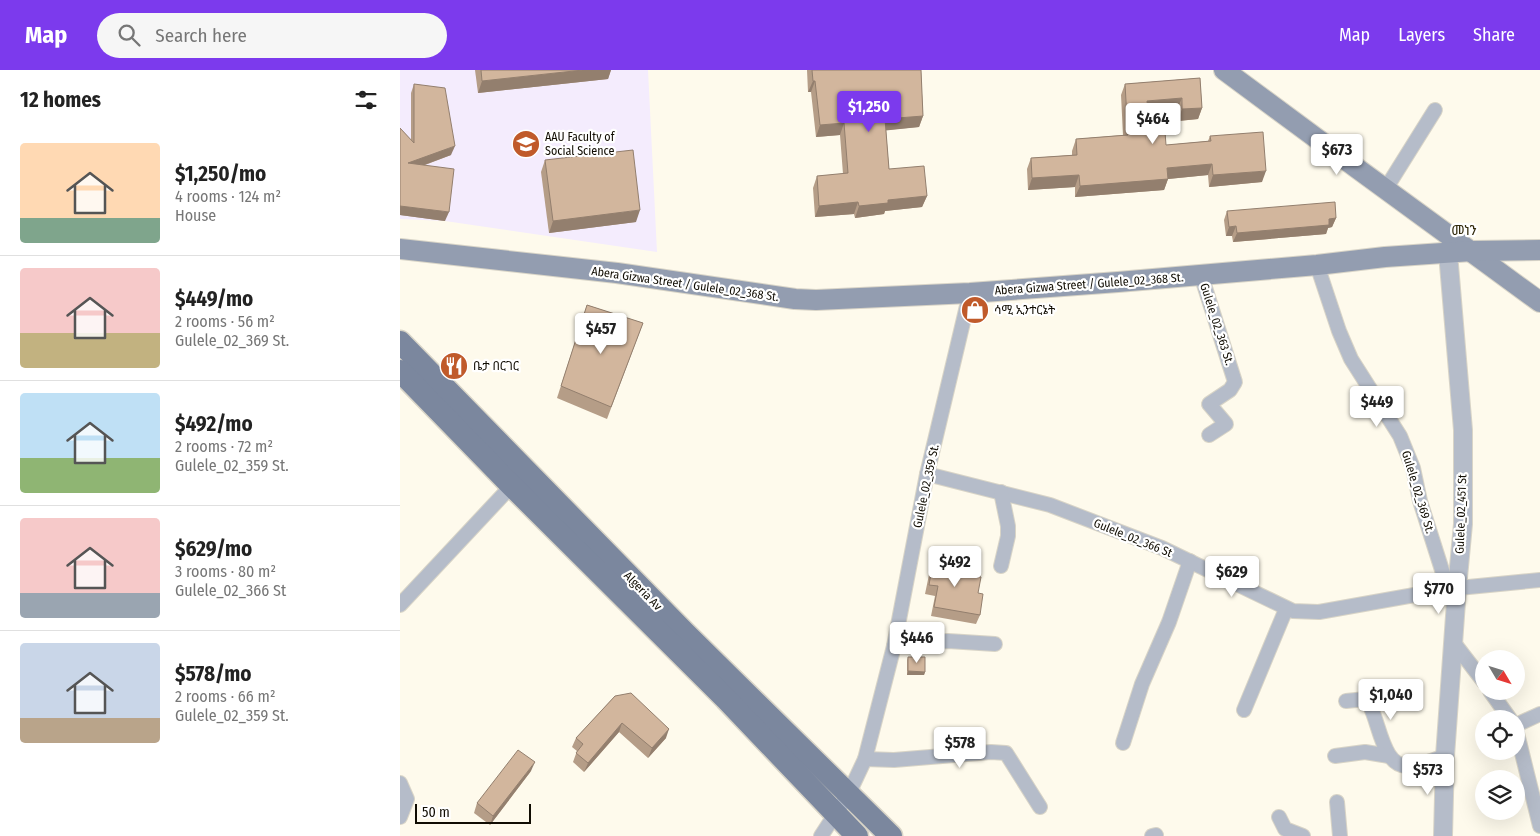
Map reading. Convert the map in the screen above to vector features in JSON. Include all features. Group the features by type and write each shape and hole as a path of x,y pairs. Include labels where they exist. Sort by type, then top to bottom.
{"main road":[{"path":"1224,70 1540,302"},
{"name":"Abera Gizwa Street / Gulele_02_368 St.","path":"400,249 617,273 795,299 816,300 970,293 1317,265 1385,257 1472,251 1540,250"},
{"name":"Algeria Av","path":"400,342 518,478 857,836"},
{"name":"Algeria Av","path":"400,371 684,633 891,836"}],"street":[{"path":"1385,190 1435,110"},
{"name":"Gulele_02_451 St","path":"1443,836 1445,756 1454,643 1453,588 1464,524 1463,430 1448,253"},
{"name":"Gulele_02_369 St.","path":"1317,265 1339,331 1351,359 1400,436 1410,460 1420,501 1453,588"},
{"name":"Gulele_02_363 St.","path":"1201,275 1235,382 1230,390 1209,404 1226,424 1209,435"},
{"name":"Gulele_02_359 St.","path":"821,836 849,793 865,759 894,646 927,474 970,293"},
{"name":"Gulele_02_366 St","path":"927,474 1050,505 1162,548 1286,610 1319,612 1453,588 1540,580"},
{"path":"400,605 518,478"},
{"path":"1001,492 1008,526 1008,536 1001,566"},
{"path":"1123,743 1142,684 1169,622 1190,561"},
{"path":"1244,710 1286,610"},
{"path":"894,646 948,641 995,644"},
{"path":"1454,643 1475,670"},
{"path":"1346,701 1366,698 1371,705 1380,736 1389,756 1399,764 1409,766 1445,756"},
{"path":"1525,722 1540,714"},
{"path":"865,759 894,760 1006,752 1040,807"},
{"path":"1334,756 1365,752 1389,756"},
{"path":"1524,760 1540,826"},
{"path":"400,783 408,799 400,817"},
{"path":"1337,802 1340,836"},
{"path":"1279,817 1285,829 1303,836"}],"shaded area":[{"name":"AAU Faculty of Social Science","path":"400,70 648,70 657,252 445,221 400,219"}],"building":[{"path":"481,70 583,70 482,81"},
{"path":"812,70 921,70 923,116 885,119 889,169 924,166 927,196 888,200 888,203 859,206 858,202 819,206 817,176 848,173 844,123 820,125"},
{"path":"1200,78 1202,108 1182,109 1182,98 1147,101 1150,133 1165,132 1166,145 1211,141 1210,136 1263,132 1266,171 1213,175 1212,164 1167,168 1168,179 1080,186 1079,175 1032,178 1031,158 1077,155 1076,139 1128,135 1125,84"},
{"path":"414,84 445,88 455,146 408,163 454,169 449,212 400,206 400,128 414,143"},
{"path":"633,150 640,210 553,221 545,160"},
{"path":"1335,202 1336,218 1329,219 1329,225 1237,233 1236,226 1229,227 1227,211"},
{"path":"587,305 643,323 611,407 561,386"},
{"path":"934,556 950,559 949,564 957,565 956,572 981,577 978,593 983,594 980,615 934,607 938,586 929,585"},
{"path":"908,657 925,657 925,672 908,671"},
{"path":"631,693 669,729 652,748 622,723 588,763 576,753 583,744 576,738 615,696"},
{"path":"518,750 535,762 493,816 477,803"}],"place":[{"name":"AAU Faculty of Social Science","path":"526,144"},
{"name":"ሳሚ ኢንተርኔት","path":"975,310"},
{"name":"ቤታ በርገር","path":"454,366"}],"district":[{"name":"መነን","path":"1464,230"}]}
